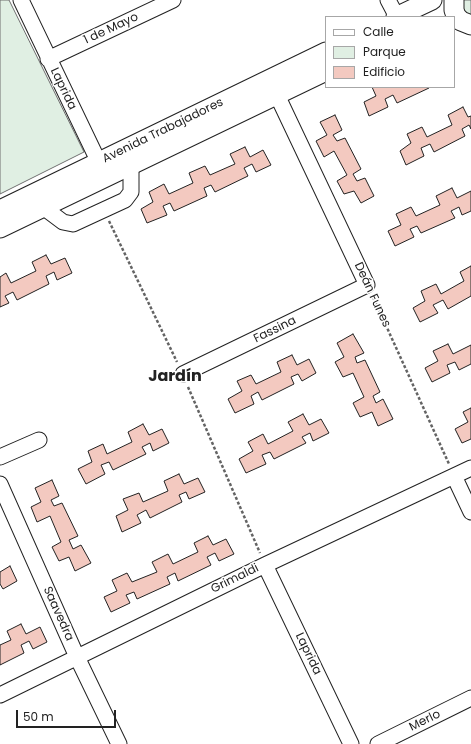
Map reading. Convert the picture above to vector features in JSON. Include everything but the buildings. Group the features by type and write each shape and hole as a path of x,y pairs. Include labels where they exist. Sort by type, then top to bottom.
{"main road":[{"path":"398,16 432,0"},
{"name":"Avenida Trabajadores","path":"0,228 43,207 102,170 132,165 275,86 325,53"},
{"name":"Avenida Trabajadores","path":"0,210 102,170 275,86 325,72"}],"street":[{"name":"Laprida","path":"21,0 102,170"},
{"name":"1 de Mayo","path":"48,59 173,0"},
{"path":"388,0 396,16"},
{"name":"Deán Funes","path":"275,86 368,285"},
{"path":"43,207 63,222 73,224 125,200 131,192 132,165"},
{"name":"Fassina","path":"183,374 368,285"},
{"path":"0,456 39,440"},
{"name":"Grimaldi","path":"0,695 264,565 471,468"},
{"path":"454,476 471,512"},
{"name":"Saavedra","path":"0,484 77,657 119,744"},
{"name":"Laprida","path":"264,565 351,744"},
{"name":"Merlo","path":"378,744 471,698"}],"path":[{"name":"Deán Funes","path":"368,285 454,476"}],"green space":[{"path":"0,0 9,0 84,152 0,194"},
{"path":"462,0 471,0 471,16 464,11"}],"district":[{"name":"Jardín","path":"175,377"}]}
